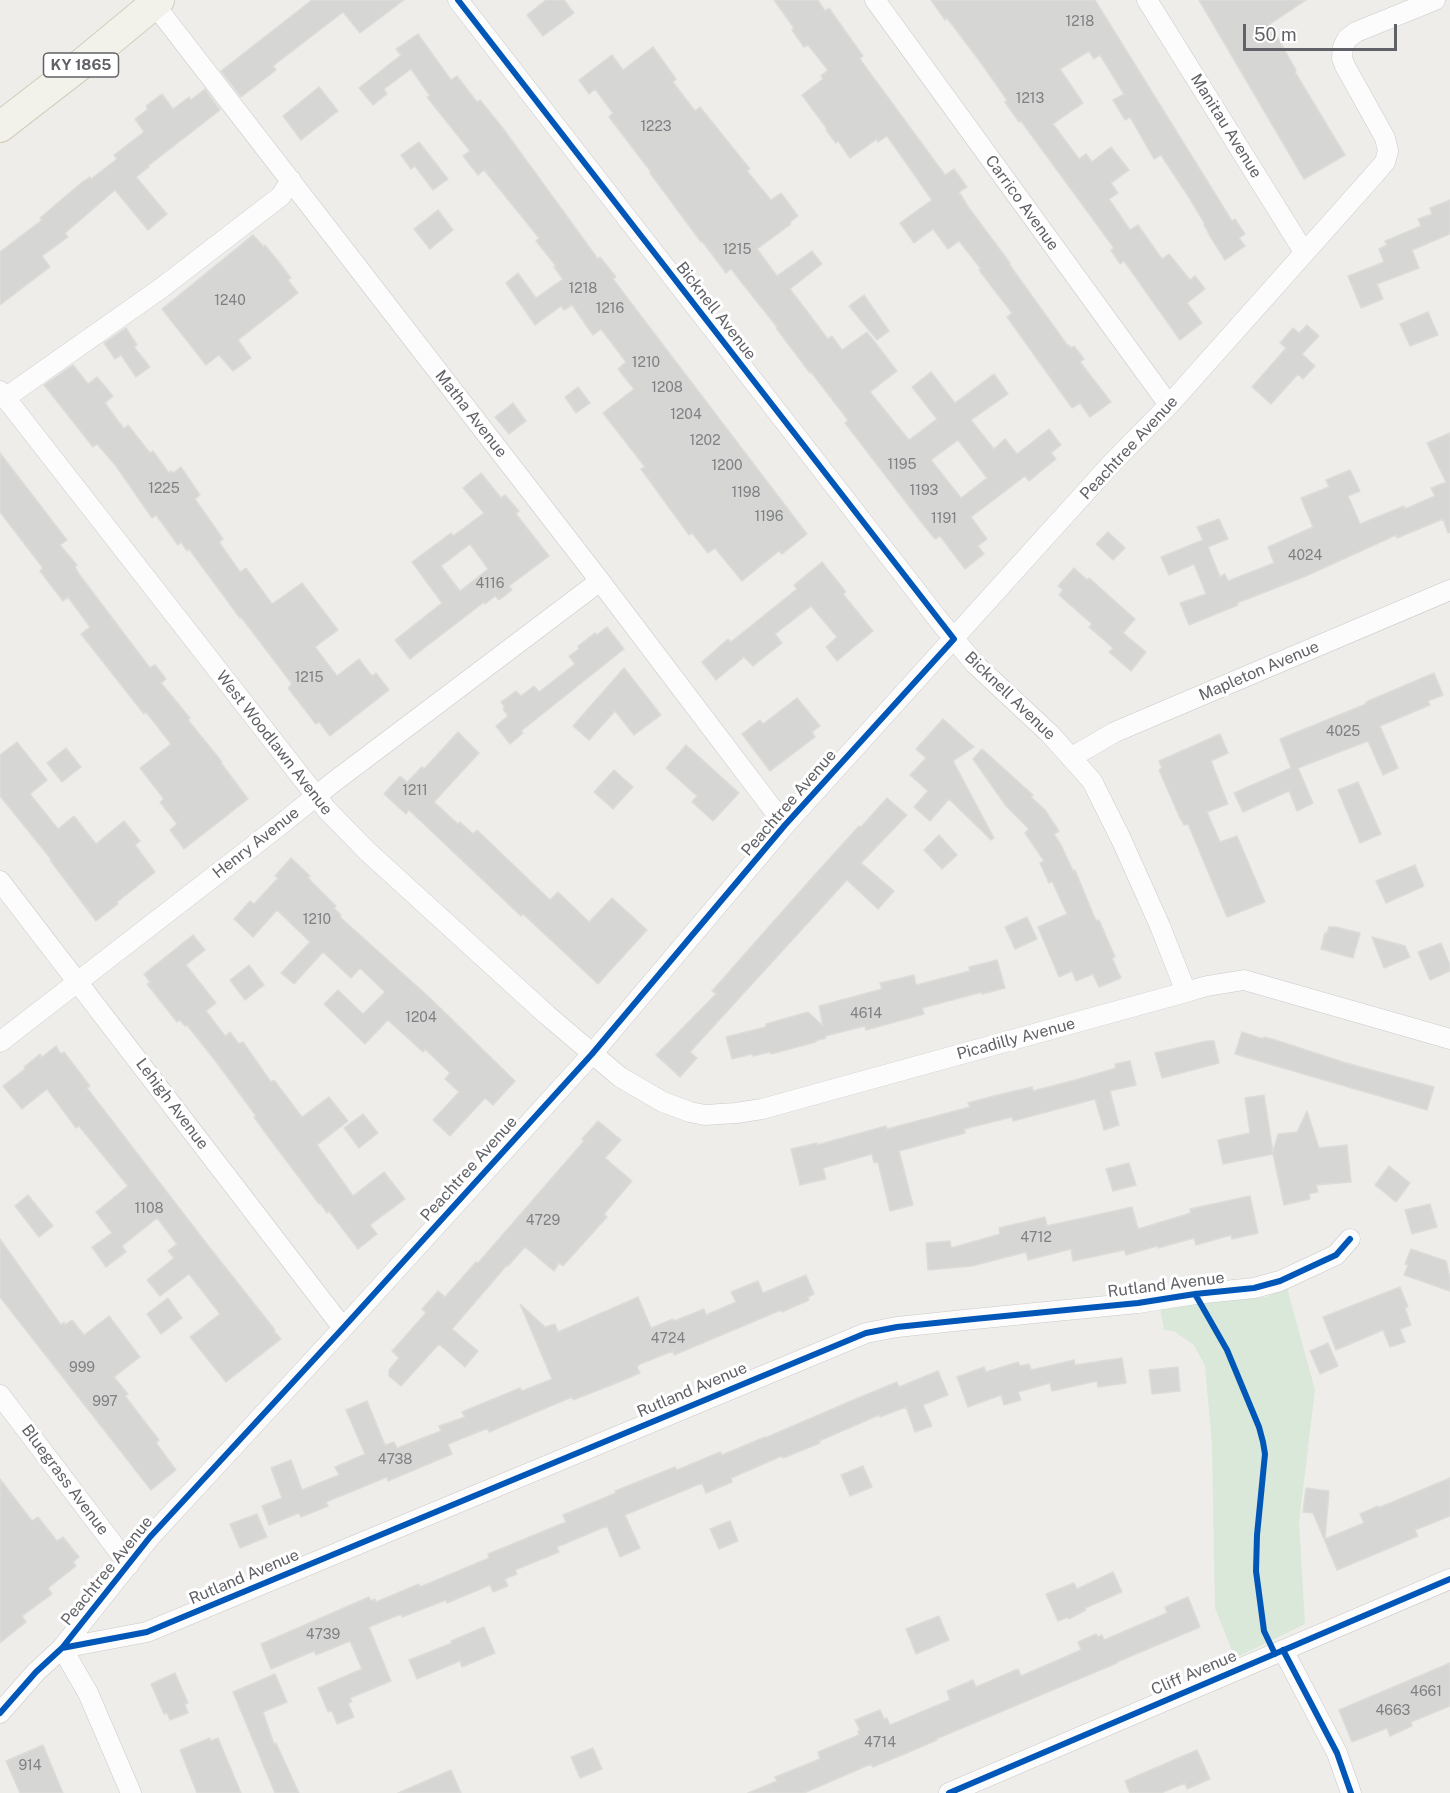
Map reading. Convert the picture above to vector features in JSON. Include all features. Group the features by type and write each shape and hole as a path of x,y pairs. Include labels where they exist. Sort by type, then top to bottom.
{"main road":[{"name":"KY 1865","path":"0,127 157,2"}],"street":[{"name":"Bicknell Avenue","path":"458,0 954,639 975,664 1050,734 1092,782 1121,839 1160,926 1186,992"},
{"name":"Carrico Avenue","path":"875,0 1169,405"},
{"name":"Manitau Avenue","path":"1147,0 1304,252"},
{"name":"Peachtree Avenue","path":"0,1713 36,1672 62,1648 150,1537 592,1054 785,825 1111,464 1169,405 1385,162 1388,151 1385,138 1345,66 1342,58 1343,47 1347,39 1356,32 1435,0"},
{"name":"Matha Avenue","path":"157,2 785,825"},
{"path":"3,395 160,289 281,196 291,180"},
{"name":"West Woodlawn Avenue","path":"3,395 315,797 367,851 592,1054"},
{"name":"Henry Avenue","path":"0,1042 315,797 600,581"},
{"name":"Mapleton Avenue","path":"1072,757 1115,732 1450,590"},
{"name":"Lehigh Avenue","path":"0,881 343,1328"},
{"name":"Picadilly Avenue","path":"592,1054 620,1077 663,1102 705,1115 736,1113 773,1106 1186,992 1244,980 1450,1039"},
{"name":"Rutland Avenue","path":"62,1648 147,1632 866,1333 897,1327 1138,1303 1254,1288 1280,1281 1336,1254 1350,1239"},
{"name":"Bluegrass Avenue","path":"0,1395 129,1565"},
{"name":"Cliff Avenue","path":"949,1793 1450,1579"},
{"path":"62,1648 88,1693 131,1793"},
{"path":"1282,1650 1336,1753 1351,1793"}],"green space":[{"path":"1287,1288 1315,1390 1299,1522 1305,1624 1235,1658 1215,1608 1212,1444 1205,1366 1194,1345 1174,1331 1164,1330 1160,1307 1266,1297"}],"building":[{"path":"312,0 404,0 360,33 343,12 273,66 276,70 241,97 221,71"},
{"path":"546,0 564,0 574,13 543,36 527,15"},
{"path":"774,0 818,0 825,11 829,8 863,56 860,58 862,62 945,175 954,169 967,187 959,192 969,208 1068,346 1071,348 1074,346 1084,359 1080,362 1111,402 1090,417 1080,403 1072,408 1007,317 1012,313 959,241 948,249 933,229 914,243 900,223 932,200 887,136 878,142 877,139 850,158 838,141 836,143 802,95 823,79 821,76 828,70 808,45 804,47"},
{"path":"931,0 1095,0 1232,221 1235,219 1245,234 1239,238 1245,246 1225,260 1161,155 1154,159 1130,117 1125,120 1113,100 1124,94 1100,55 1094,59 1089,51 1060,69 1083,103 1053,124 1079,159 1086,154 1092,162 1111,147 1129,170 1111,183 1118,193 1109,199 1130,230 1138,225 1162,259 1169,254 1190,280 1195,276 1205,289 1187,303 1202,323 1180,340 1124,261 1120,264 1111,250 1114,248 1021,121 1019,122 1005,102 1007,100 981,63"},
{"path":"1199,0 1306,0 1270,24 1296,70 1295,72 1345,155 1304,179"},
{"path":"418,34 451,80 457,76 477,102 480,100 502,127 598,259 600,257 616,277 613,279 807,534 782,554 779,551 742,581 715,548 708,553 692,533 689,535 641,469 645,467 603,413 634,389 618,369 626,362 601,329 593,335 572,305 564,310 561,306 535,325 506,283 518,273 536,298 563,279 554,267 556,266 536,241 539,238 484,170 478,175 463,156 470,151 427,97 430,96 411,69 384,89 387,94 373,105 359,88 401,55 396,49"},
{"path":"653,47 676,79 673,82 695,111 700,107 750,169 747,171 771,200 781,193 798,216 790,222 791,224 757,249 777,276 812,251 822,264 790,289 828,339 832,336 842,350 867,332 897,371 870,392 909,440 937,419 912,387 931,372 955,403 994,374 1008,394 971,420 994,449 1005,439 1017,454 1049,429 1061,445 1051,453 1056,459 1029,481 1025,476 971,517 987,539 978,546 984,554 965,569 940,536 935,539 925,527 845,423 848,420 731,269 726,273 701,242 609,117 613,113 595,89 589,94 579,80 612,55 623,70","holes":["958,440 987,478 961,498 931,460"]},
{"path":"319,87 338,111 301,140 283,116"},
{"path":"205,89 220,110 136,177 167,214 148,230 115,190 65,233 68,237 42,256 50,267 0,305 0,252 42,220 40,218 81,183 90,177 91,179 117,159 114,155 144,132 135,119 148,109 146,106 162,94 173,109 189,97 191,100"},
{"path":"419,142 448,179 433,190 415,166 411,169 401,155"},
{"path":"1450,200 1450,234 1412,250 1419,268 1377,284 1383,299 1361,308 1348,276 1384,262 1379,249 1387,245 1385,241 1421,226 1418,219 1432,214 1430,208"},
{"path":"438,210 453,230 430,249 414,229"},
{"path":"253,235 278,261 291,278 288,280 298,293 238,340 251,358 233,371 219,355 206,365 162,309"},
{"path":"864,295 889,331 877,340 849,306"},
{"path":"1428,312 1438,335 1410,346 1400,324"},
{"path":"1307,325 1319,336 1302,354 1315,366 1303,379 1298,374 1271,404 1252,387 1286,348 1280,343 1293,328 1299,333"},
{"path":"126,328 137,345 134,347 150,367 136,377 121,355 115,359 104,343"},
{"path":"73,365 88,384 97,377 113,396 105,403 124,429 128,425 150,453 153,451 169,473 181,467 200,495 195,499 223,539 219,542 240,572 246,568 272,604 302,583 338,630 315,647 337,676 359,659 372,676 376,673 389,690 330,736 319,722 316,724 288,688 292,684 189,549 187,551 181,542 178,545 156,515 152,518 116,466 97,444 93,447 44,385"},
{"path":"578,387 590,403 576,413 565,397"},
{"path":"513,403 526,421 509,434 495,417"},
{"path":"1450,433 1450,532 1448,533 1443,519 1397,538 1396,535 1189,625 1180,603 1206,594 1194,564 1169,575 1161,557 1203,540 1197,527 1219,519 1228,539 1208,547 1220,577 1225,574 1228,581 1274,563 1268,547 1313,527 1301,498 1329,487 1326,480 1350,470 1360,491 1348,496 1360,524 1435,496 1431,488 1446,482 1427,443"},
{"path":"0,453 67,540 60,545 77,565 75,567 79,574 150,668 155,665 166,679 161,683 190,718 188,720 248,799 184,849 170,830 177,824 160,802 164,799 140,768 171,744 146,712 144,714 81,634 90,627 68,597 63,601 40,571 43,568 0,512"},
{"path":"481,473 501,498 505,495 519,511 516,514 549,556 509,586 512,590 499,600 495,596 485,604 484,602 410,659 395,640 442,603 412,562 451,533 453,536 484,513 463,488","holes":["470,544 488,569 460,591 441,566"]},
{"path":"1108,532 1125,548 1113,560 1096,544"},
{"path":"822,562 846,592 843,594 873,631 837,661 826,647 837,637 811,606 775,634 782,643 753,666 744,657 716,680 702,662 728,639 731,642 797,589 794,585"},
{"path":"1074,568 1087,580 1089,578 1135,619 1123,633 1146,652 1131,671 1109,652 1113,648 1089,627 1092,624 1059,595 1063,590 1058,586"},
{"path":"607,627 624,649 521,731 523,733 510,744 496,726 508,716 501,702 516,691 521,696 534,686 539,692 575,664 569,656 579,649 578,646"},
{"path":"624,668 661,715 634,735 615,711 589,740 573,726"},
{"path":"1434,673 1443,695 1428,701 1430,705 1380,726 1398,768 1383,775 1368,741 1298,768 1313,803 1297,811 1289,791 1243,812 1234,793 1291,768 1280,739"},
{"path":"797,698 820,726 812,732 815,737 770,771 742,734 760,720 763,724"},
{"path":"943,719 974,747 953,761 994,838 991,840 949,799 930,821 914,807 928,791 910,775 926,758 916,749"},
{"path":"458,732 479,753 434,802 473,834 477,830 550,900 558,892 589,922 612,898 647,930 598,984 523,914 521,916 409,810 406,814 384,794 400,776 407,782 422,767 424,769"},
{"path":"1220,734 1228,753 1211,761 1228,804 1207,812 1220,842 1237,836 1265,902 1227,917 1188,824 1184,825 1180,818 1159,770 1162,768 1159,761"},
{"path":"17,742 47,780 30,794 58,829 74,816 96,844 124,821 140,841 135,845 155,872 96,921 51,859 0,796 0,755"},
{"path":"686,745 739,793 713,821 692,802 697,796 666,768"},
{"path":"66,748 81,767 62,782 47,763"},
{"path":"982,749 1033,795 1031,797 1045,810 1059,831 1054,834 1073,871 1075,870 1096,921 1099,920 1115,957 1112,958 1121,978 1099,987 1093,974 1076,981 1072,971 1059,977 1038,927 1067,914 1052,881 1049,883 1040,863 1044,861 1025,833 1029,829 1006,806 973,759"},
{"path":"614,770 633,787 613,809 594,792"},
{"path":"1358,782 1381,834 1360,843 1338,790"},
{"path":"887,798 907,815 861,863 894,891 878,909 847,880 690,1052 697,1058 680,1077 656,1055 716,994 712,991 859,826 861,827"},
{"path":"939,835 957,855 942,869 924,850"},
{"path":"291,858 336,906 334,908 341,915 340,917 430,998 515,1081 493,1105 485,1098 450,1136 433,1120 459,1092 445,1079 450,1073 425,1049 423,1052 388,1020 365,1044 324,1004 338,990 363,1014 385,992 360,968 351,978 323,952 294,984 281,973 310,942 277,910 253,937 234,919 250,901 254,904 278,878 275,876"},
{"path":"1415,865 1424,886 1386,903 1376,881"},
{"path":"1027,917 1037,939 1015,949 1005,927"},
{"path":"1329,927 1360,933 1353,958 1321,949"},
{"path":"193,935 205,950 186,965 216,1003 206,1011 225,1036 230,1032 239,1044 243,1042 271,1082 274,1080 302,1117 329,1097 348,1121 317,1145 353,1196 384,1172 405,1199 370,1225 377,1234 358,1249 329,1211 327,1213 319,1204 187,1025 185,1026 180,1020 177,1022 147,984 150,982 144,974"},
{"path":"1372,937 1405,946 1410,957 1384,968"},
{"path":"1441,943 1450,965 1450,971 1430,980 1418,952"},
{"path":"997,960 1005,988 922,1008 924,1014 866,1030 865,1026 825,1036 826,1038 816,1042 771,1054 770,1052 753,1056 752,1054 732,1059 726,1037 766,1027 766,1024 808,1012 823,1026 819,1006 882,989 880,983 914,975 916,985 970,971 969,967"},
{"path":"249,965 264,985 245,1000 230,980"},
{"path":"1242,1032 1434,1087 1427,1110 1235,1054"},
{"path":"1214,1041 1219,1063 1162,1078 1155,1053"},
{"path":"56,1046 61,1054 64,1052 90,1086 87,1088 281,1339 226,1382 190,1337 220,1314 189,1274 160,1296 147,1280 174,1258 168,1251 177,1244 157,1218 122,1246 126,1252 106,1267 92,1247 112,1233 96,1212 128,1186 79,1126 76,1128 47,1089 22,1109 3,1086 40,1054 42,1057"},
{"path":"1130,1061 1136,1085 1110,1091 1119,1125 1104,1130 1095,1099 1013,1121 1012,1117 964,1129 965,1133 899,1151 913,1205 890,1211 878,1162 874,1163 872,1154 823,1168 826,1179 800,1185 791,1149 817,1143 817,1145 886,1126 887,1129 970,1107 968,1103 994,1096 1032,1087 1033,1091 1079,1079 1116,1068 1115,1064"},
{"path":"1264,1095 1273,1152 1278,1134 1297,1132 1307,1111 1319,1148 1347,1145 1351,1182 1316,1185 1318,1192 1309,1194 1310,1199 1284,1205 1273,1154 1223,1164 1218,1140 1250,1133 1245,1098"},
{"path":"363,1114 378,1133 359,1148 344,1128"},
{"path":"598,1121 621,1140 605,1158 632,1181 604,1214 607,1217 563,1266 559,1263 554,1271 525,1247 452,1329 478,1351 465,1367 439,1344 401,1386 389,1376 389,1370 399,1358 392,1351 426,1313 422,1309 438,1291 445,1297 476,1262 478,1263 584,1141 582,1139"},
{"path":"1129,1163 1136,1185 1113,1191 1106,1169"},
{"path":"1389,1166 1410,1183 1396,1202 1375,1185"},
{"path":"28,1195 53,1226 39,1237 15,1206"},
{"path":"1250,1196 1258,1233 1232,1239 1231,1235 1196,1245 1194,1238 1126,1255 1124,1250 1073,1261 1071,1249 1028,1260 1026,1252 972,1266 928,1270 926,1243 950,1241 951,1248 1000,1234 999,1228 1045,1217 1047,1226 1132,1207 1138,1229 1191,1213 1190,1209"},
{"path":"1430,1204 1437,1227 1412,1234 1405,1210"},
{"path":"0,1239 61,1325 72,1320 84,1335 109,1316 140,1357 114,1377 128,1394 125,1396 159,1440 156,1443 176,1470 151,1490 0,1297"},
{"path":"1411,1249 1446,1261 1450,1291 1404,1275 1408,1265 1405,1264"},
{"path":"806,1275 814,1294 808,1297 809,1300 674,1355 673,1351 640,1364 637,1367 640,1373 619,1382 573,1400 572,1397 489,1432 488,1428 448,1444 452,1454 388,1481 387,1477 326,1502 328,1506 301,1517 299,1513 269,1525 262,1506 282,1498 271,1468 291,1460 302,1490 339,1475 335,1467 365,1454 346,1410 367,1401 385,1445 394,1442 397,1448 441,1431 439,1426 465,1417 462,1412 520,1388 522,1391 552,1379 520,1304 545,1327 555,1324 558,1332 638,1297 651,1328 704,1309 706,1315 736,1302 731,1292 758,1281 763,1293"},
{"path":"1400,1287 1408,1307 1405,1308 1411,1325 1400,1329 1405,1342 1390,1347 1383,1330 1336,1350 1323,1317"},
{"path":"168,1298 182,1318 161,1334 147,1314"},
{"path":"1328,1343 1338,1366 1320,1374 1310,1351"},
{"path":"1122,1358 1126,1383 1098,1387 1097,1381 1052,1391 1050,1383 1018,1392 1021,1400 1004,1405 1001,1395 968,1407 957,1377 984,1367 986,1372 1018,1362 1020,1366 1029,1364 1031,1370 1074,1360 1075,1365"},
{"path":"1178,1367 1180,1391 1152,1394 1149,1370"},
{"path":"938,1371 948,1395 923,1405 932,1426 915,1432 906,1407 880,1417 879,1415 819,1441 820,1443 783,1458 782,1456 731,1478 732,1482 706,1493 702,1483 625,1515 640,1548 620,1557 607,1526 557,1547 559,1552 515,1570 517,1574 505,1579 508,1586 493,1592 490,1585 447,1603 446,1600 369,1627 391,1681 350,1698 352,1702 348,1703 354,1717 337,1724 332,1711 328,1712 318,1688 362,1669 350,1641 316,1655 314,1651 271,1669 261,1644 369,1597 371,1601 375,1599 376,1602 419,1584 420,1587 489,1558 488,1554 566,1522 563,1515 616,1493 615,1491 675,1467 677,1470 720,1452 722,1455 897,1382 899,1387"},
{"path":"863,1466 872,1487 850,1496 841,1475"},
{"path":"1450,1478 1450,1516 1415,1530 1418,1536 1337,1570 1313,1513 1303,1512 1306,1488 1329,1491 1325,1539 1364,1523 1360,1514"},
{"path":"0,1479 32,1521 38,1517 57,1541 63,1537 79,1557 73,1562 76,1566 48,1588 52,1594 22,1616 26,1622 0,1643"},
{"path":"257,1514 267,1537 240,1548 230,1524"},
{"path":"730,1521 738,1541 719,1549 710,1529"},
{"path":"1113,1572 1122,1592 1085,1608 1086,1610 1069,1619 1068,1617 1058,1621 1046,1594 1074,1583 1077,1589"},
{"path":"1188,1597 1200,1627 902,1755 873,1767 871,1764 804,1793 748,1793 777,1781 775,1777 820,1759 818,1752 859,1735 860,1730 855,1720 880,1710 890,1725 950,1700 947,1691 973,1680 976,1687 1018,1669 1021,1676 1081,1650 1078,1642 1096,1634 1098,1637 1102,1635 1104,1640 1167,1613 1165,1607"},
{"path":"939,1616 949,1640 916,1654 906,1629"},
{"path":"484,1627 495,1653 462,1667 460,1661 417,1679 409,1660"},
{"path":"1450,1663 1450,1706 1411,1722 1412,1726 1390,1736 1387,1728 1352,1742 1339,1710"},
{"path":"175,1673 188,1703 185,1704 188,1713 170,1720 167,1713 164,1714 151,1684"},
{"path":"275,1674 287,1702 263,1712 274,1744 276,1743 299,1793 275,1793 233,1692"},
{"path":"210,1738 211,1741 218,1738 241,1793 197,1793 180,1750"},
{"path":"43,1745 63,1793 20,1793 6,1761"},
{"path":"593,1748 602,1769 580,1778 571,1757"},
{"path":"1197,1750 1210,1779 1187,1789 1185,1783 1161,1793 1130,1793 1125,1781"},
{"path":"451,1770 461,1793 398,1793"}],"cycle path":[{"path":"0,1713 36,1672 62,1648 150,1537 592,1054 785,825 954,639 458,0"},
{"path":"62,1648 147,1632 866,1333 897,1327 1138,1303 1254,1288 1280,1281 1336,1255 1350,1239"},
{"path":"1195,1294 1227,1350 1263,1442 1265,1454 1256,1571 1264,1631 1275,1654"},
{"path":"949,1793 1450,1579"},
{"path":"1283,1650 1337,1753 1351,1793"}]}
